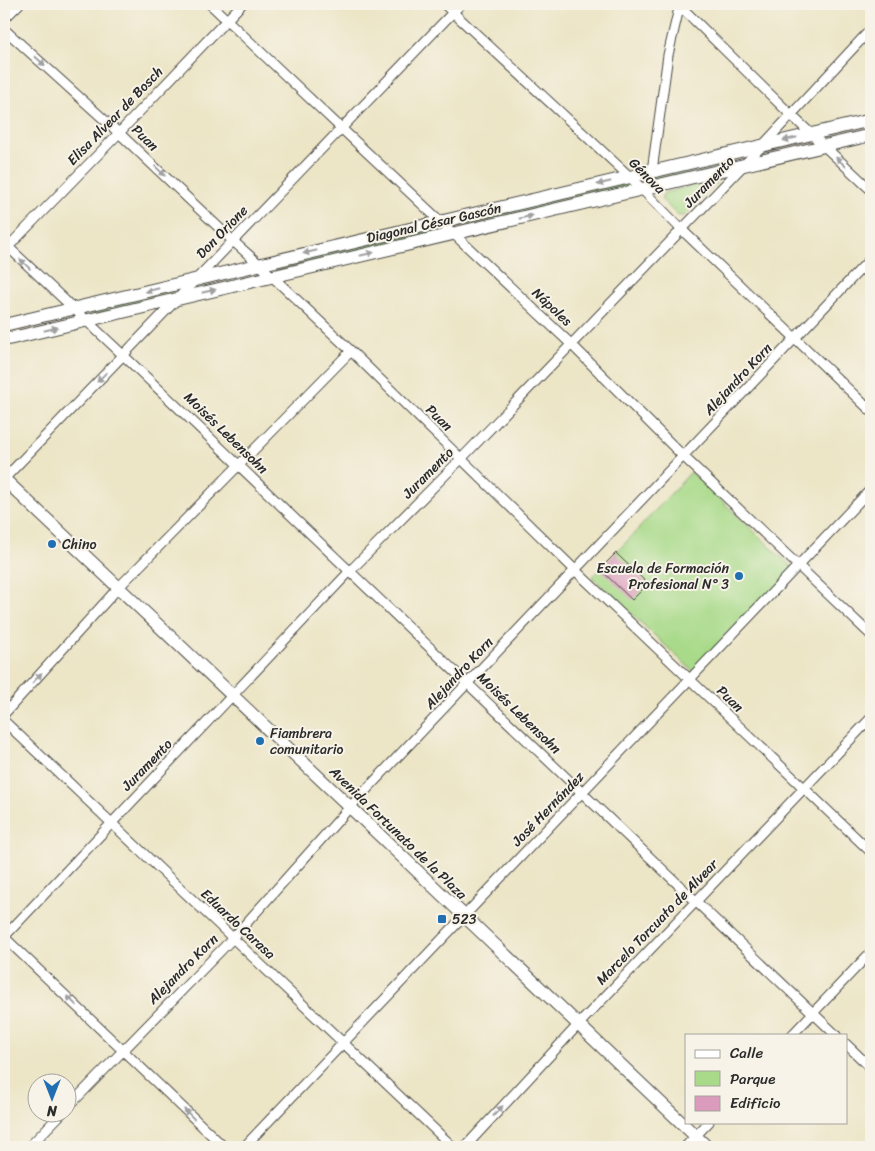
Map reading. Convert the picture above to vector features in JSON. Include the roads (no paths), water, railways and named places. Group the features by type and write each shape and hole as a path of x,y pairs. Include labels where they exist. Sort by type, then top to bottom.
{"street":[{"path":"4,19 19,4"},
{"name":"Nápoles","path":"210,4 572,345 684,456 871,635"},
{"name":"Elisa Alvear de Bosch","path":"6,245 119,133 242,4"},
{"name":"Génova","path":"444,4 630,177 681,229 871,412"},
{"name":"Don Orione","path":"4,479 461,4"},
{"path":"679,4 791,115 871,190"},
{"path":"652,172 668,55 679,4"},
{"name":"Puan","path":"4,29 259,264 575,570 871,852"},
{"name":"Juramento","path":"4,937 350,571 572,345 871,29"},
{"name":"Diagonal César Gascón","path":"4,325 871,120"},
{"name":"Diagonal César Gascón","path":"4,340 871,135"},
{"name":"Moisés Lebensohn","path":"6,245 835,1034"},
{"name":"Alejandro Korn","path":"78,1096 233,938 350,807 871,258"},
{"path":"4,714 118,588 238,464 351,352"},
{"name":"Avenida Fortunato de la Plaza","path":"4,479 707,1147"},
{"name":"José Hernández","path":"244,1147 871,489"},
{"name":"Marcelo Torcuato de Alvear","path":"464,1147 871,718"},
{"name":"Eduardo Carasa","path":"4,721 453,1147"},
{"path":"4,937 224,1147"},
{"path":"793,1034 871,952"},
{"path":"848,1046 871,1068"},
{"path":"29,1147 51,1124"},
{"path":"685,1147 707,1124"}],"place":[{"name":"Chino","path":"52,544"},
{"name":"Escuela de Formación Profesional N° 3","path":"739,576"},
{"name":"Fiambrera comunitario","path":"260,741"},
{"name":"523","path":"442,919"}]}
